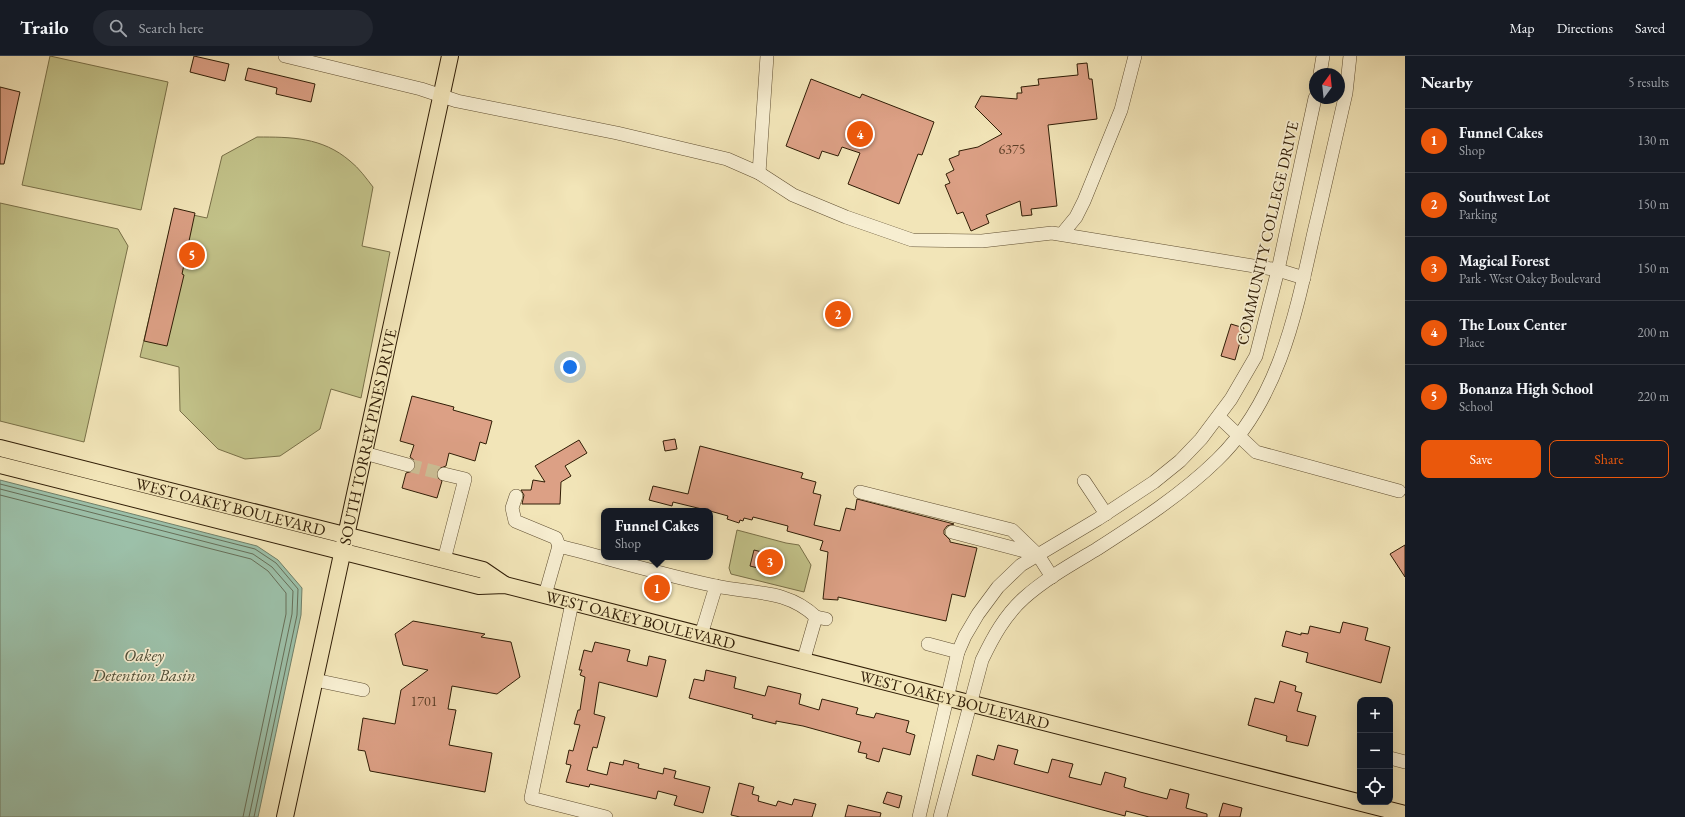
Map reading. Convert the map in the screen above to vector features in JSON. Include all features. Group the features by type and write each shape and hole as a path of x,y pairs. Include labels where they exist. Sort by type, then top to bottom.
{"main road":[{"name":"SOUTH TORREY PINES DRIVE","path":"285,817 450,56"},
{"name":"WEST OAKEY BOULEVARD","path":"0,448 483,570 505,586"},
{"name":"WEST OAKEY BOULEVARD","path":"0,465 479,586 505,586 572,602 1399,815"},
{"path":"440,576 444,560"}],"street":[{"path":"285,56 408,86 457,101 705,153 746,166 793,195 846,217 912,240 982,241 1052,233 1278,270 1304,278"},
{"path":"759,173 767,56"},
{"path":"1062,234 1076,217 1087,195 1121,110 1135,56"},
{"path":"1321,68 1323,56"},
{"path":"940,817 982,660 1002,623 1023,599 1052,577 1140,522 1217,460 1237,436 1250,417 1277,370 1295,318 1346,94 1350,56"},
{"name":"COMMUNITY COLLEGE DRIVE","path":"919,817 958,652 965,636 998,586 1021,565 1106,514 1154,482 1180,461 1219,417 1256,356 1278,270 1314,104"},
{"path":"1219,417 1237,436 1256,452 1399,491"},
{"path":"364,453 408,464"},
{"path":"444,474 465,479 444,560"},
{"path":"1084,481 1106,514"},
{"path":"860,492 1012,530 1038,555 1052,577"},
{"path":"516,496 512,508 515,521 556,538 559,546 545,596"},
{"path":"952,532 1038,555"},
{"path":"559,546 601,557"},
{"path":"614,560 716,586 763,592 789,598 803,605 821,618 803,662"},
{"path":"701,635 716,586"},
{"path":"572,602 531,798 606,817"},
{"path":"928,644 958,652"},
{"path":"315,680 363,690"},
{"path":"1393,759 1405,762"}],"shaded area":[{"path":"50,56 168,82 141,210 22,185"},
{"path":"257,137 294,138 317,143 339,153 353,164 373,187 362,246 390,252 361,398 331,389 320,429 280,456 245,459 218,449 180,411 179,367 140,357 174,211 207,218 222,156"},
{"path":"0,203 118,229 128,246 84,442 0,421"},
{"path":"737,530 799,545 811,565 804,592 731,574 729,568"}],"water":[{"name":"Oakey Detention Basin","path":"0,480 257,546 278,560 302,588 301,615 258,817 0,817"}],"building":[{"path":"194,56 229,64 225,81 190,72"},
{"path":"1087,63 1089,79 1092,79 1097,119 1048,125 1057,206 1031,209 1032,215 1022,216 1020,201 986,215 989,223 971,231 963,212 957,214 945,185 950,183 946,174 954,170 949,159 959,155 959,151 978,147 1002,134 975,107 981,96 1017,99 1017,93 1022,93 1021,87 1039,85 1038,79 1078,75 1077,64"},
{"path":"248,68 315,84 311,102 276,94 277,88 245,80"},
{"path":"811,79 860,98 862,94 934,122 922,155 918,154 899,204 848,184 860,153 842,147 838,156 822,151 819,159 786,146"},
{"path":"0,87 20,92 4,164 0,164"},
{"path":"174,208 195,213 182,274 184,275 167,346 144,341"},
{"path":"1231,324 1244,328 1235,360 1221,356"},
{"path":"412,396 454,407 453,410 492,421 486,444 480,442 475,461 449,453 446,466 438,469 436,476 442,481 437,498 402,488 406,473 413,471 416,467 414,460 410,457 414,445 400,441"},
{"path":"675,439 677,449 665,451 663,441"},
{"path":"579,440 587,453 565,466 571,476 561,482 560,504 522,504 524,495 521,490 531,490 533,480 545,482 535,466"},
{"path":"700,446 803,473 801,478 816,482 813,493 821,495 814,525 840,531 846,508 855,510 857,499 954,524 947,526 944,530 944,534 950,542 977,548 965,597 952,594 946,621 838,597 838,600 823,599 828,552 820,550 823,541 787,531 788,526 753,517 752,520 744,518 743,521 740,520 739,523 727,519 728,516 713,512 713,508 698,508 673,502 672,506 649,500 653,486 688,494"},
{"path":"1405,545 1405,577 1390,554"},
{"path":"754,550 774,555 770,571 750,566"},
{"path":"413,621 485,634 481,637 511,642 520,677 497,694 452,686 448,709 456,710 449,745 492,753 485,792 370,771 365,751 358,750 363,718 395,724 401,690 428,670 403,665 395,634"},
{"path":"1343,622 1368,628 1365,640 1390,647 1381,683 1306,662 1308,653 1282,646 1286,631 1301,635 1301,633 1308,634 1310,626 1340,633"},
{"path":"595,642 630,650 627,661 647,666 649,656 666,660 657,697 599,682 594,714 605,717 597,748 593,747 587,770 607,775 610,762 623,765 624,760 639,764 638,768 663,774 664,768 676,771 674,778 710,787 703,813 674,805 677,796 658,791 656,799 590,784 589,787 566,782 571,765 566,764 569,750 573,751 580,725 574,724 578,710 580,710 585,677 580,675 582,670 579,670 584,650 592,652"},
{"path":"706,670 736,677 734,688 765,696 768,686 801,694 799,704 819,710 822,699 858,708 856,714 874,718 876,713 909,721 906,732 915,735 910,755 883,748 879,762 866,758 867,754 858,752 861,742 803,726 776,721 776,724 752,718 753,715 689,698 694,679 704,681"},
{"path":"1280,681 1296,686 1295,691 1302,693 1297,711 1316,716 1308,746 1286,741 1287,736 1248,725 1255,698 1274,703"},
{"path":"998,745 1018,750 1014,764 1048,773 1052,759 1073,764 1069,777 1101,785 1105,772 1126,778 1124,787 1140,792 1167,799 1170,789 1189,794 1186,808 1207,814 1207,817 1149,817 1126,811 1125,816 972,775 977,755 994,760"},
{"path":"739,783 754,787 752,794 759,796 758,801 776,806 778,801 792,805 794,799 816,804 812,817 740,817 731,815"},
{"path":"887,792 902,796 899,808 883,803"},
{"path":"1223,803 1242,808 1240,817 1219,817"},
{"path":"848,805 881,813 880,817 845,817"}],"tunnel":[{"path":"408,465 444,474"}],"place":[{"name":"The Loux Center","path":"860,134"},
{"name":"Bonanza High School","path":"192,255"},
{"name":"Southwest Lot","path":"838,314"},
{"name":"Magical Forest","path":"770,562"},
{"name":"Funnel Cakes","path":"657,588"}]}
